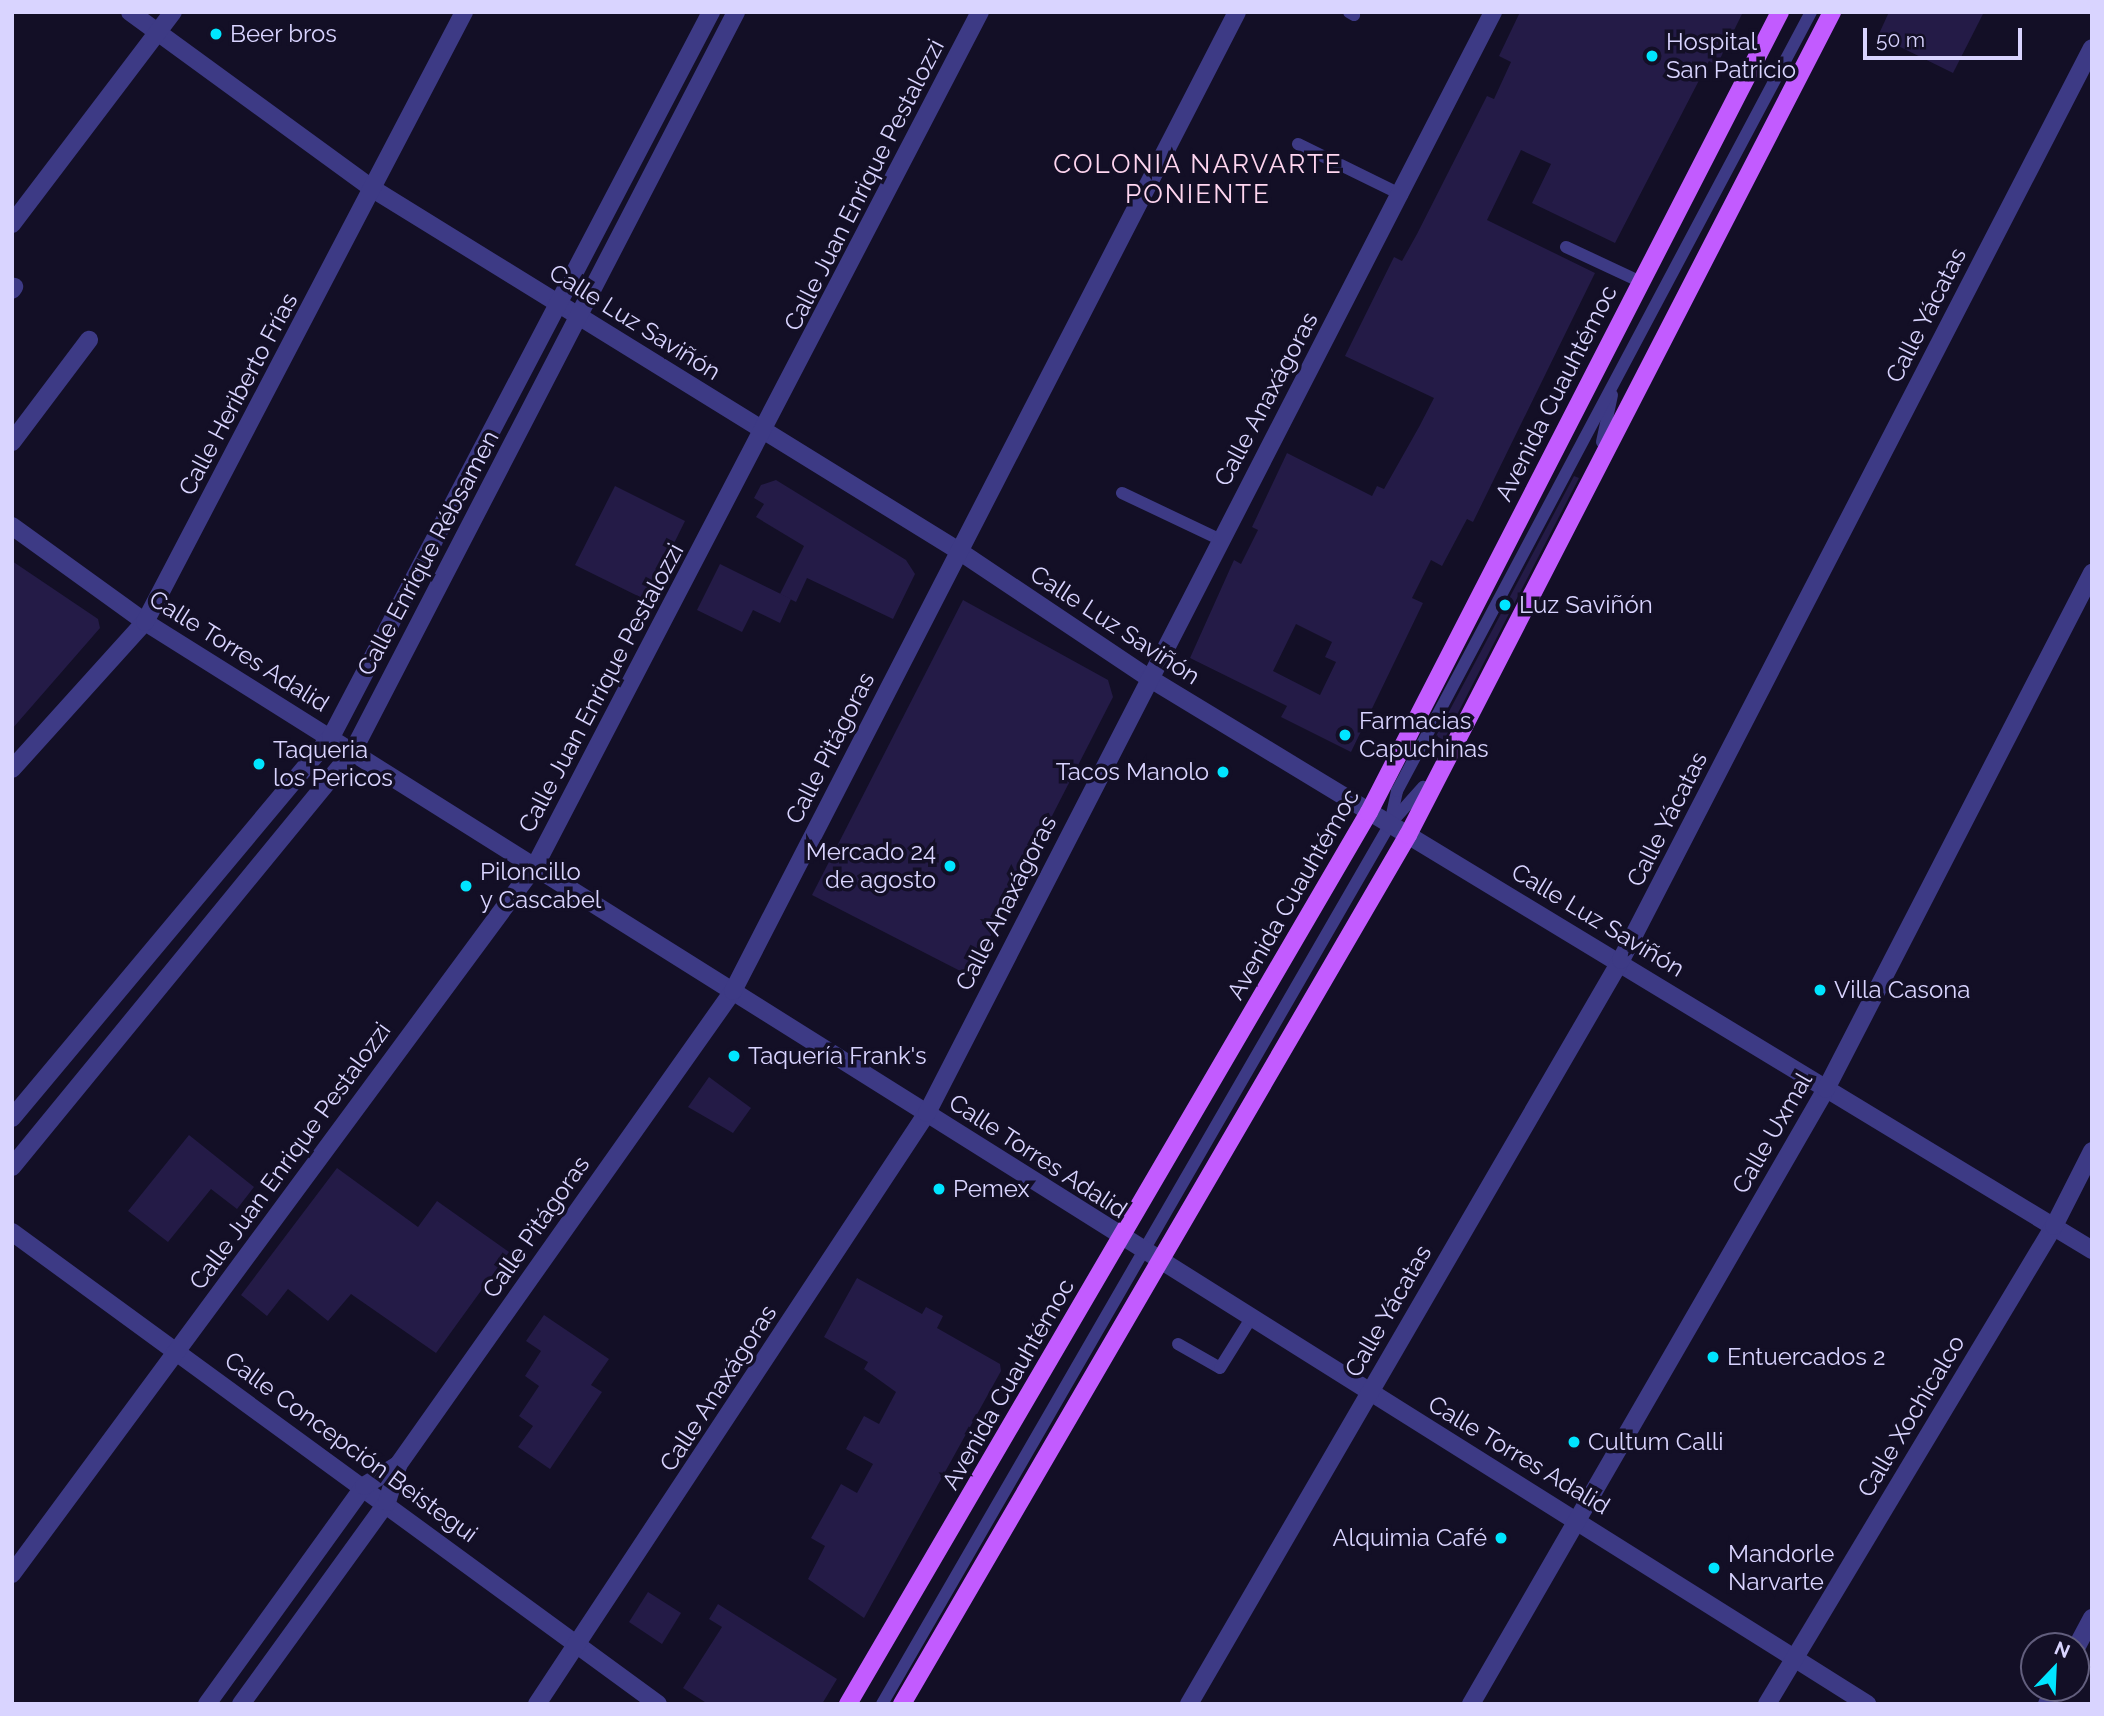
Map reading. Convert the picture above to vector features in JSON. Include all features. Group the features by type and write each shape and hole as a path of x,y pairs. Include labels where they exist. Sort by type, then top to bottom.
{"main road":[{"name":"Avenida Cuauhtémoc","path":"848,1704 1369,812 1780,12"},
{"path":"902,1704 1153,1257 1408,835 1832,12"}],"street":[{"name":"Calle Luz Saviñón","path":"130,12 373,189 959,551 1149,678 1369,812 1621,960 1826,1089 2092,1250"},
{"path":"12,224 173,12"},
{"name":"Calle Heriberto Frías","path":"12,769 145,622 464,12"},
{"name":"Calle Enrique Rébsamen","path":"12,1118 331,737 561,306 711,12"},
{"name":"Calle Enrique Rébsamen","path":"12,1167 353,751 736,12"},
{"name":"Calle Juan Enrique Pestalozzi","path":"12,1574 534,866 765,431 980,12"},
{"name":"Calle Pitágoras","path":"242,1704 387,1503 398,1465 733,991 1237,12"},
{"name":"Calle Anaxágoras","path":"537,1704 579,1646 927,1113 1219,539 1402,195 1493,12"},
{"name":"Calle Yácatas","path":"1189,1704 1621,960 2092,48"},
{"path":"12,442 89,340"},
{"name":"Calle Torres Adalid","path":"12,526 145,622 927,1113 1368,1394 1578,1518 1867,1704"},
{"name":"Calle Uxmal","path":"1471,1704 1826,1089 2092,573"},
{"path":"143,962 166,979"},
{"path":"32,1094 56,1113"},
{"name":"Calle Xochicalco","path":"1767,1704 2054,1226 2092,1151"},
{"name":"Calle Concepción Beistegui","path":"12,1232 364,1486 658,1704"},
{"name":"Calle Pitágoras","path":"207,1704 364,1486 398,1465"}],"lane":[{"path":"882,1704 1153,1257 1390,824 1397,791 1590,419 1612,395 1811,12"},
{"path":"1298,144 1402,195"},
{"path":"1566,247 1641,282"},
{"path":"1390,824 1415,802 1583,479 1608,430 1612,395"},
{"path":"1122,492 1219,539"},
{"path":"1178,1344 1220,1368 1250,1320"}],"building":[{"path":"1520,12 1743,12 1717,65 1709,61 1615,243 1532,203 1551,164 1521,150 1487,220 1595,273 1473,522 1467,519 1442,566 1431,560 1412,598 1423,603 1351,752 1281,717 1287,706 1190,658 1234,560 1241,564 1258,530 1252,527 1287,453 1372,496 1377,486 1384,489 1434,398 1345,356 1394,257 1402,261 1417,234 1487,96 1494,99 1511,62 1499,56","holes":["1296,624 1332,642 1325,657 1336,662 1320,695 1273,671"]},
{"path":"1889,12 1984,12 1953,73 1878,36"},
{"path":"1574,476 1579,478 1444,740 1436,736"},
{"path":"776,480 906,560 915,574 893,619 807,578 796,602 780,594 804,546 756,517 764,504 754,498 761,485"},
{"path":"615,486 685,521 646,600 575,565"},
{"path":"12,561 98,619 100,628 12,729"},
{"path":"720,564 791,599 780,623 753,610 742,632 697,610"},
{"path":"963,600 1108,680 1113,697 970,976 812,895"},
{"path":"709,1077 751,1108 733,1133 688,1107"},
{"path":"189,1135 254,1187 237,1209 211,1189 168,1242 128,1211"},
{"path":"337,1168 418,1227 437,1201 509,1252 436,1353 351,1294 328,1321 288,1289 267,1316 241,1295"},
{"path":"857,1278 922,1314 926,1307 943,1316 937,1328 1000,1364 1001,1371 864,1618 808,1579 825,1546 811,1538 841,1484 857,1493 873,1464 846,1449 864,1416 879,1424 896,1392 864,1369 868,1362 824,1337"},
{"path":"544,1315 609,1359 591,1385 602,1392 550,1469 518,1447 533,1426 519,1416 539,1386 525,1376 541,1351 526,1341"},
{"path":"648,1592 681,1613 662,1644 629,1622"},
{"path":"718,1604 837,1679 822,1704 708,1704 683,1688 722,1627 709,1619"}],"place":[{"name":"Beer bros","path":"216,34"},
{"name":"Hospital San Patricio","path":"1652,56"},
{"name":"Luz Saviñón","path":"1505,605"},
{"name":"Farmacias Capuchinas","path":"1345,735"},
{"name":"Taqueria los Pericos","path":"259,764"},
{"name":"Tacos Manolo","path":"1223,772"},
{"name":"Mercado 24 de agosto","path":"950,866"},
{"name":"Piloncillo y Cascabel","path":"466,886"},
{"name":"Villa Casona","path":"1820,990"},
{"name":"Taquería Frank's","path":"734,1056"},
{"name":"Pemex","path":"939,1189"},
{"name":"Entuercados 2","path":"1713,1357"},
{"name":"Cultum Calli","path":"1574,1442"},
{"name":"Alquimia Café","path":"1501,1538"},
{"name":"Mandorle Narvarte","path":"1714,1568"}],"district":[{"name":"COLONIA NARVARTE PONIENTE","path":"1198,180"}]}
